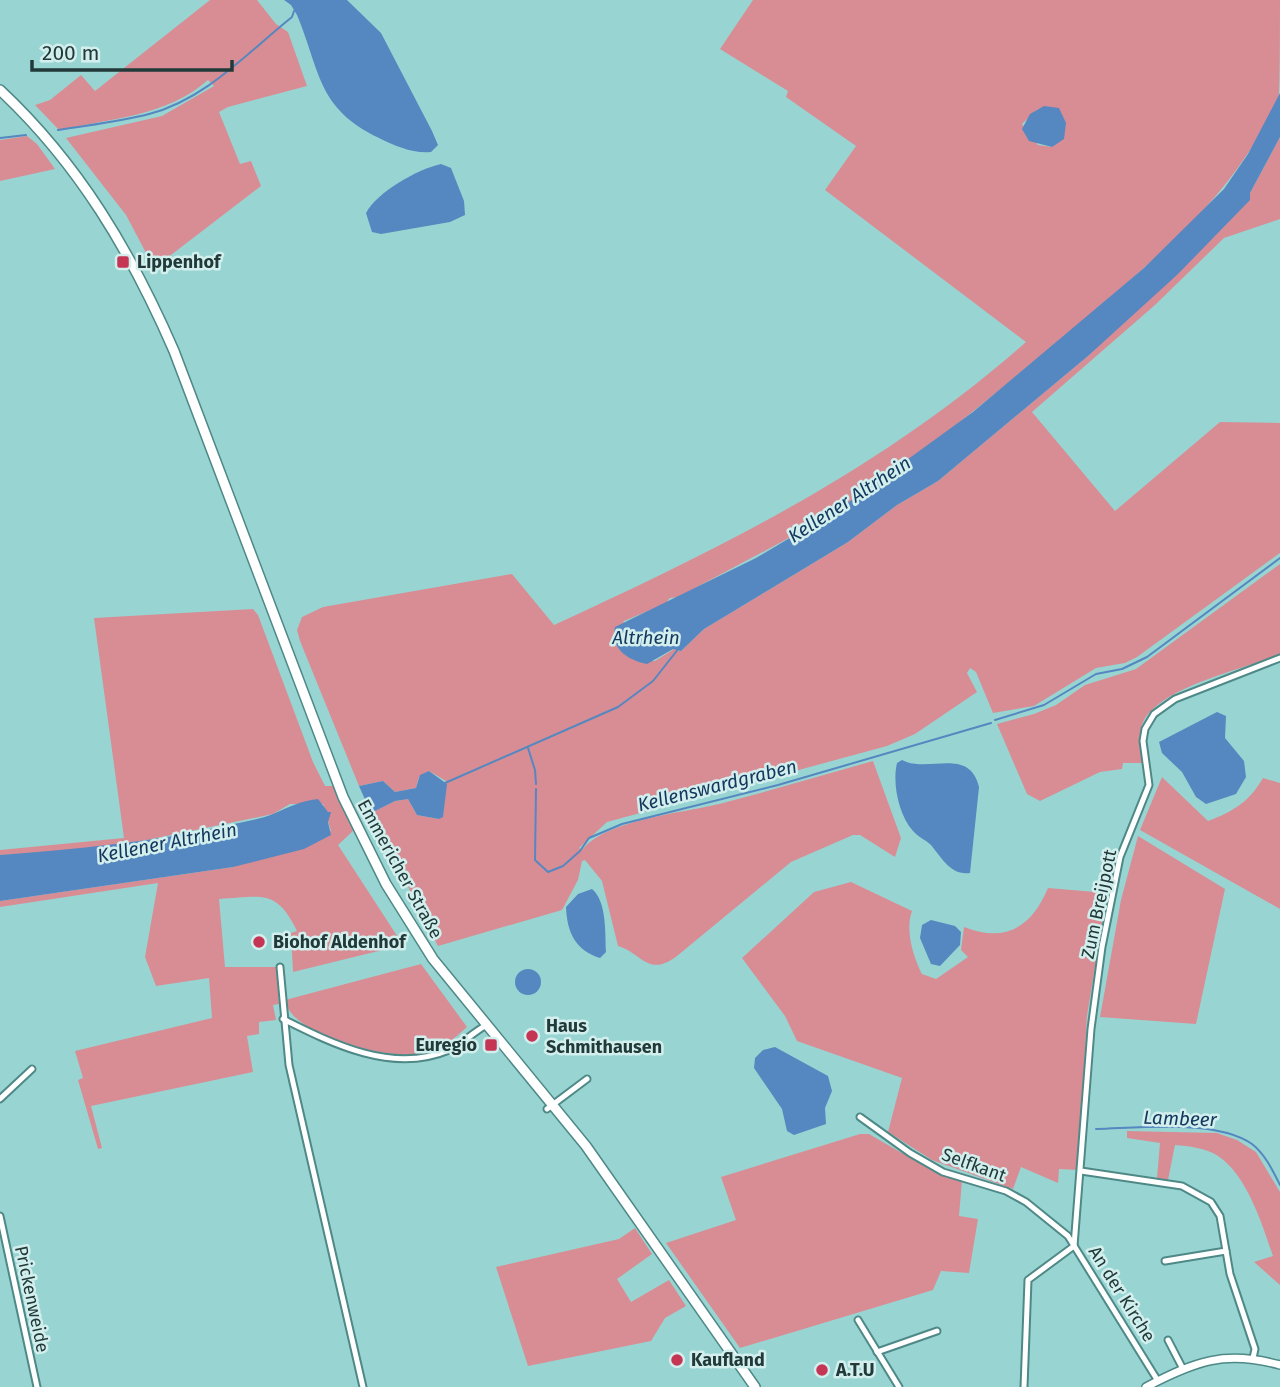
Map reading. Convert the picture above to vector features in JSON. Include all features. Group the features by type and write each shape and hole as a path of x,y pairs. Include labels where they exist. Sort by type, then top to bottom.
{"main road":[{"name":"Emmericher Straße","path":"0,90 67,161 108,220 174,351 343,797 370,855 412,929 459,994 636,1214 755,1387"}],"street":[{"name":"Zum Breijpott","path":"1074,1246 1091,1029 1102,947 1121,857 1149,785 1143,741 1145,729 1154,714 1175,699 1280,658"},
{"path":"280,967 289,1065 363,1387"},
{"path":"283,1019 327,1041 364,1053 405,1059 429,1057 452,1049 485,1026"},
{"path":"0,1099 32,1069"},
{"path":"550,1107 587,1079"},
{"name":"Selfkant","path":"860,1117 910,1153 943,1172 1006,1191 1026,1202 1068,1236 1074,1246"},
{"path":"1081,1171 1196,1191 1211,1202 1220,1216 1226,1251 1255,1349 1253,1358"},
{"name":"Prickenweide","path":"0,1216 37,1387"},
{"name":"An der Kirche","path":"1024,1387 1028,1280 1074,1246 1168,1387"},
{"path":"1165,1261 1226,1251"},
{"path":"858,1320 900,1387"},
{"path":"877,1352 937,1331"},
{"path":"1168,1340 1183,1369"},
{"path":"1146,1387 1183,1369 1222,1357 1253,1358 1280,1365"}],"shaded area":[{"path":"210,0 257,0 276,24 288,32 307,86 228,107 219,112 240,164 251,161 261,186 154,268 126,215 66,138 162,116 214,86 208,80 192,92 156,109 59,130 35,105 50,100 81,75 95,91"},
{"path":"753,0 1280,0 1279,95 1243,161 1220,191 1168,246 995,394 873,487 841,508 679,597 670,598 665,604 624,621 615,643 623,652 632,657 655,661 674,649 681,651 704,629 848,542 897,505 938,481 1088,356 1249,200 1250,193 1280,137 1280,219 1224,238 1155,305 1032,412 1115,511 1220,422 1280,423 1280,553 1137,657 1125,663 1096,668 1034,706 993,713 976,672 970,668 967,673 977,692 915,734 887,746 607,822 579,848 582,850 593,839 627,824 723,803 873,761 901,838 895,857 860,835 853,835 791,862 677,956 659,965 646,962 618,946 602,881 585,860 582,861 578,880 562,910 438,946 371,813 395,801 408,799 417,815 439,819 443,816 446,781 429,771 419,777 416,788 395,792 383,781 359,786 300,641 297,630 302,617 323,607 512,574 554,625 680,565 801,501 916,429 1026,342 825,190 856,146 786,97 788,91 720,49","holes":["1038,109 1052,147 1038,145 1022,124"]},
{"path":"27,136 37,144 55,169 0,181 0,140"},
{"path":"1280,564 1280,654 1187,688 1154,708 1144,720 1141,730 1142,763 1123,763 1122,769 1100,772 1040,801 1027,794 997,724 1034,714 1056,705 1085,685 1136,669"},
{"path":"253,609 258,615 313,762 325,786 334,786 354,830 338,845 403,945 293,972 291,933 297,931 282,908 266,898 219,899 225,967 276,967 279,1004 273,1005 276,1020 259,1022 259,1034 247,1036 253,1072 91,1106 102,1148 98,1149 78,1080 83,1078 75,1051 212,1018 209,978 156,986 145,957 158,883 0,907 0,901 233,867 331,831 323,804 290,804 273,814 142,841 66,852 0,855 0,850 124,838 94,618"},
{"path":"1162,777 1208,821 1240,805 1263,778 1280,783 1280,909 1140,830"},
{"path":"1138,836 1225,889 1196,1024 1100,1017 1121,900"},
{"path":"851,882 912,911 909,926 916,959 922,974 936,979 968,957 961,950 964,927 992,933 1015,928 1033,913 1048,888 1107,893 1087,1016 1078,1170 1059,1169 1058,1183 1021,1167 1013,1189 932,1160 888,1132 902,1078 797,1041 785,1016 742,958 814,892"},
{"path":"421,964 467,1027 443,1046 426,1053 391,1054 346,1044 305,1025 291,1013 285,1000"},
{"path":"1127,1131 1217,1133 1237,1140 1256,1152 1280,1192 1280,1285 1254,1262 1273,1256 1252,1201 1228,1164 1208,1151 1175,1145 1168,1180 1157,1178 1160,1143 1127,1138"},
{"path":"860,1134 869,1134 914,1160 962,1181 959,1216 978,1219 969,1273 941,1271 933,1290 740,1348 666,1243 736,1220 721,1177"},
{"path":"635,1228 652,1254 617,1279 631,1302 669,1280 686,1306 665,1318 651,1341 528,1366 496,1267 619,1239"}],"water":[{"path":"284,0 347,0 381,33 438,145 431,152 405,149 379,138 343,114 324,87 297,15"},
{"name":"Altrhein","path":"1280,93 1280,137 1250,193 1250,200 1178,274 1088,356 938,481 897,505 848,542 704,629 681,651 673,649 647,664 633,660 622,652 615,642 615,627 756,558 842,507 973,412 1144,268 1224,189 1248,154"},
{"path":"1044,106 1059,108 1066,123 1064,139 1052,147 1029,141 1022,129 1030,114"},
{"path":"441,164 451,168 464,201 465,215 450,222 381,234 372,232 366,213 379,197 410,176"},
{"path":"1217,712 1226,716 1225,738 1244,761 1246,777 1236,794 1206,804 1196,797 1182,772 1162,753 1159,742"},
{"path":"902,760 924,764 957,764 966,767 974,775 979,787 970,873 952,869 908,824 900,808 896,790 897,763"},
{"path":"429,771 447,784 443,817 439,819 417,815 408,799 395,801 371,813 359,786 383,781 395,792 416,788 420,775"},
{"path":"318,799 328,812 331,812 328,822 331,835 304,849 233,867 0,901 0,855 113,844 197,832 261,818"},
{"path":"592,889 600,901 604,918 606,952 600,958 584,950 574,939 567,916 566,907 578,894"},
{"path":"931,920 955,926 961,932 960,945 940,966 931,964 920,938 922,925"},
{"path":"528,969 537,973 541,982 537,991 528,995 519,991 515,982 519,973"},
{"path":"775,1047 828,1076 832,1091 825,1108 826,1124 794,1135 787,1131 782,1109 754,1068 755,1058 763,1050"}],"waterway":[{"path":"58,130 138,117 189,98 242,59 292,17 294,11"},
{"path":"0,138 26,135"},
{"name":"Kellenswardgraben","path":"995,720 1044,705 1096,674 1122,669 1147,657 1280,558"},
{"name":"Kellener Altrhein","path":"445,783 618,707 653,681 679,648"},
{"name":"Kellenswardgraben","path":"536,789 535,860 548,872 563,866 580,851 589,838 622,824 778,785 991,723"},
{"name":"Kellenswardgraben","path":"528,748 536,784"},
{"name":"Lambeer","path":"1096,1129 1199,1128 1237,1136 1252,1144 1261,1153 1280,1185"}],"place":[{"name":"Lippenhof","path":"123,262"},
{"name":"Biohof Aldenhof","path":"259,942"},
{"name":"Haus Schmithausen","path":"532,1036"},
{"name":"Euregio","path":"491,1045"},
{"name":"Kaufland","path":"677,1360"},
{"name":"A.T.U","path":"822,1370"}]}
